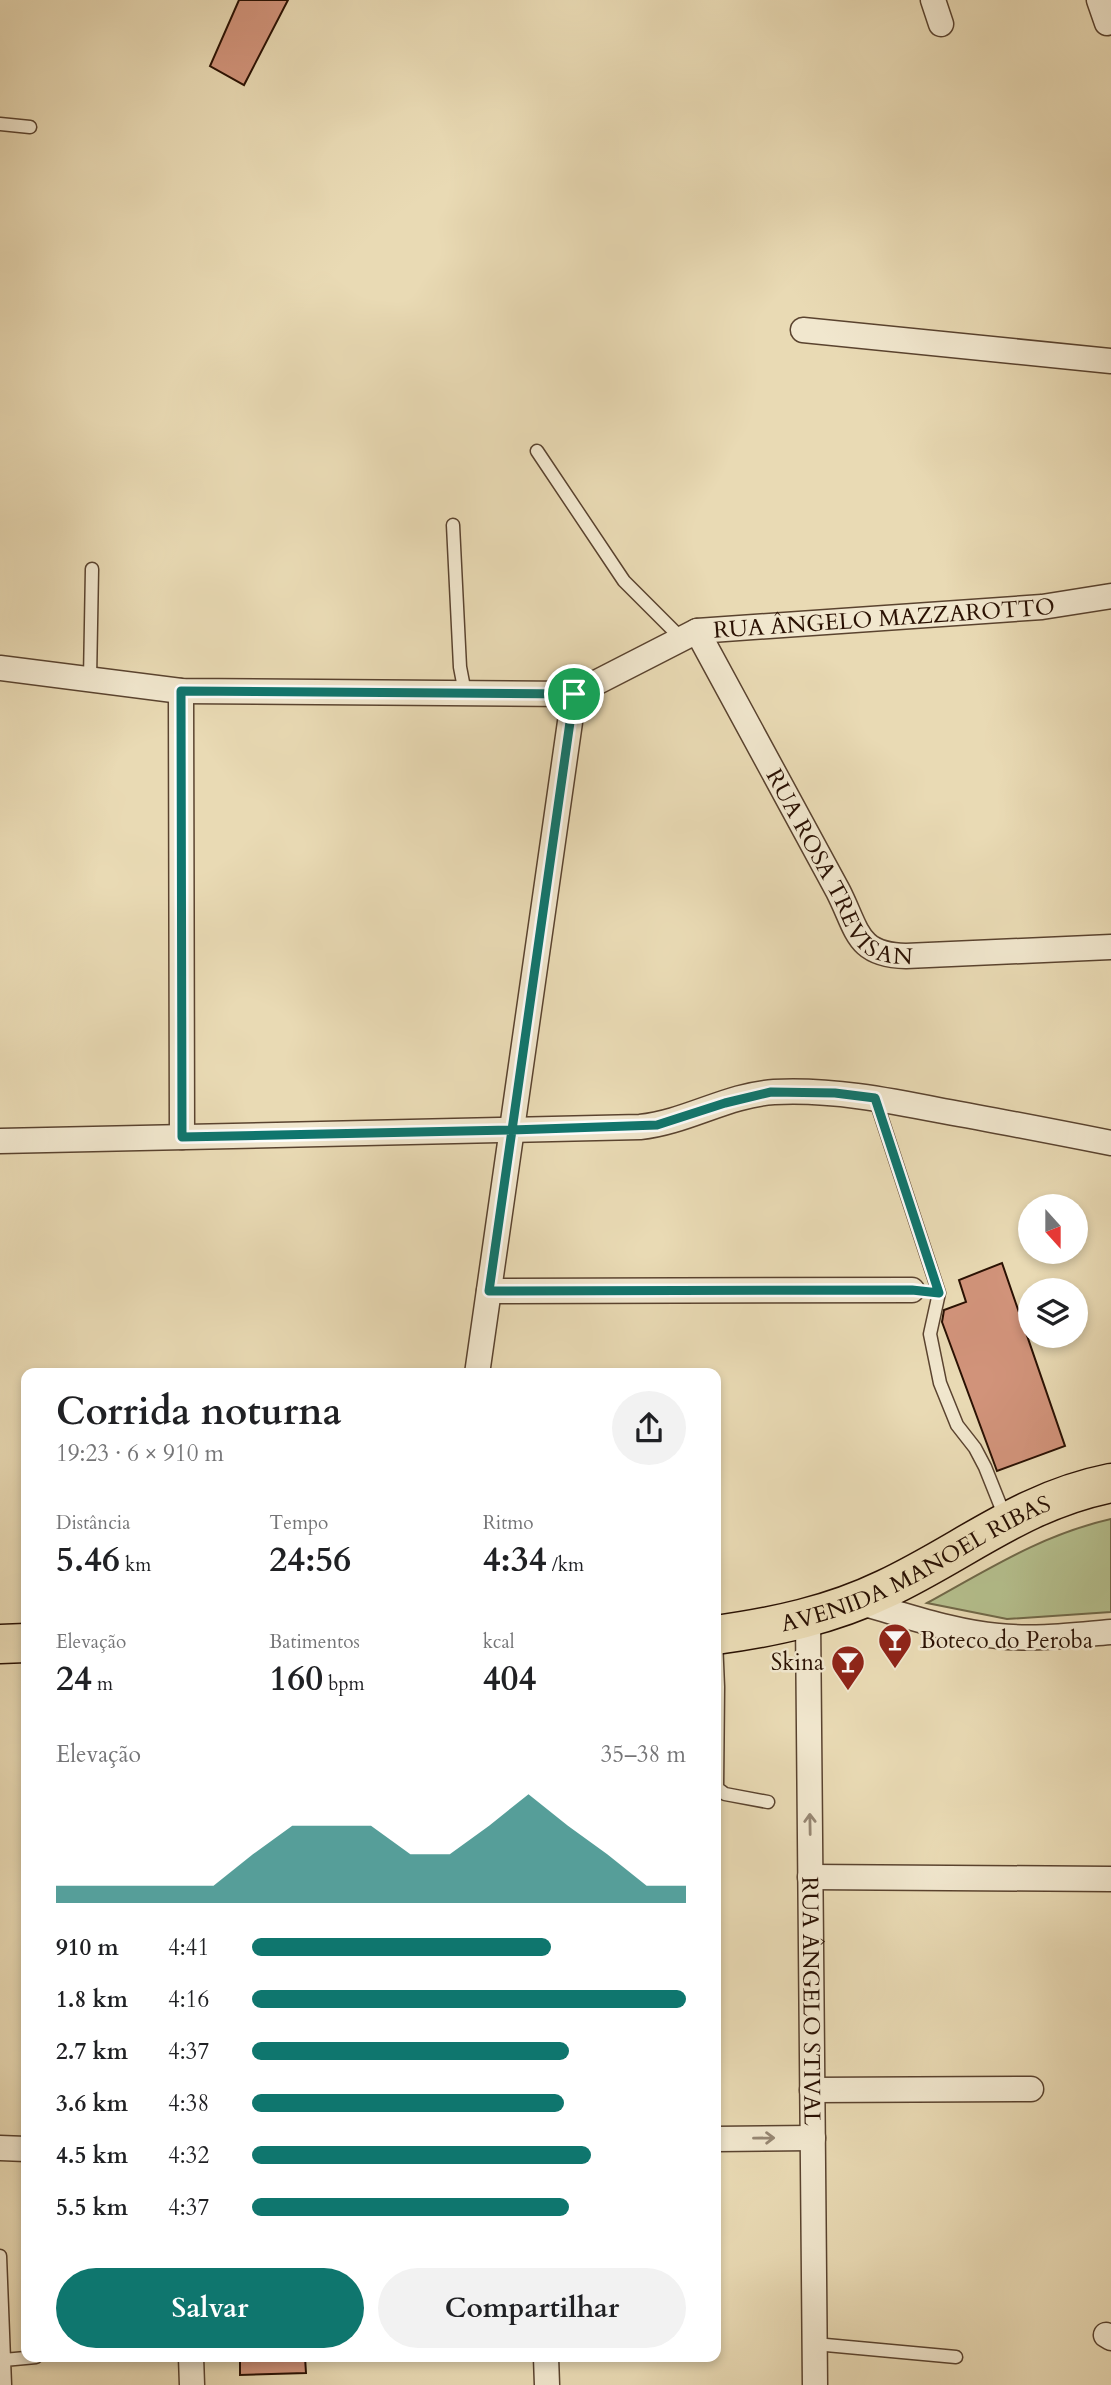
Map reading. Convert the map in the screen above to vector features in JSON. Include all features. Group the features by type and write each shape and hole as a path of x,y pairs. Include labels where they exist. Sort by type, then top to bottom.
{"main road":[{"name":"AVENIDA MANOEL RIBAS","path":"721,1637 808,1618 858,1602 906,1579 1006,1521 1060,1496 1111,1483"},
{"path":"0,1644 21,1643"},
{"path":"0,1670 21,1669"}],"street":[{"path":"933,0 941,24"},
{"path":"803,330 1111,360"},
{"name":"RUA ÂNGELO MAZZAROTTO","path":"0,668 181,691 574,694 689,635 1042,607 1111,596"},
{"name":"RUA ROSA TREVISAN","path":"689,635 838,891 859,935 875,952 888,956 906,956 1111,947"},
{"path":"181,691 182,1137"},
{"path":"478,1368 574,694"},
{"path":"0,1141 657,1125 725,1103 771,1092 823,1092 875,1098 1111,1143"},
{"path":"489,1291 912,1290"},
{"path":"858,1602 971,1633 1000,1637 1111,1632"},
{"name":"RUA ÂNGELO STIVAL","path":"808,1618 816,2385"},
{"path":"810,1877 1111,1879"},
{"path":"813,2090 1031,2089"},
{"path":"721,2139 813,2138"},
{"path":"0,2148 21,2149"},
{"path":"191,2362 191,2385"},
{"path":"546,2362 547,2385"}],"lane":[{"path":"0,124 30,127"},
{"path":"537,451 624,581 689,635"},
{"path":"453,525 460,667 465,693"},
{"path":"90,679 92,569"},
{"path":"875,1098 939,1293 930,1334 940,1383 957,1425 975,1448 985,1467 1006,1521"},
{"path":"912,1290 939,1293"},
{"path":"721,1791 768,1802"},
{"path":"0,2256 5,2385"},
{"path":"815,2344 956,2357"},
{"path":"4,2360 21,2358"}],"green space":[{"path":"1111,1519 1111,1612 1007,1619 927,1603 1038,1544"}],"building":[{"path":"239,0 288,0 244,85 210,66"},
{"path":"1002,1263 1018,1309 1018,1348 1031,1348 1065,1446 997,1471 942,1322 944,1310 966,1302 959,1280"},
{"path":"240,2362 305,2362 306,2373 240,2375"}],"place":[{"name":"Boteco do Peroba","path":"895,1670"},
{"name":"Skina","path":"848,1692"}],"route":[{"path":"574,694 181,691 182,1137 512,1130 489,1291 912,1290 939,1293 875,1098 835,1093 771,1092 748,1096 657,1125 512,1130 574,694"}]}
